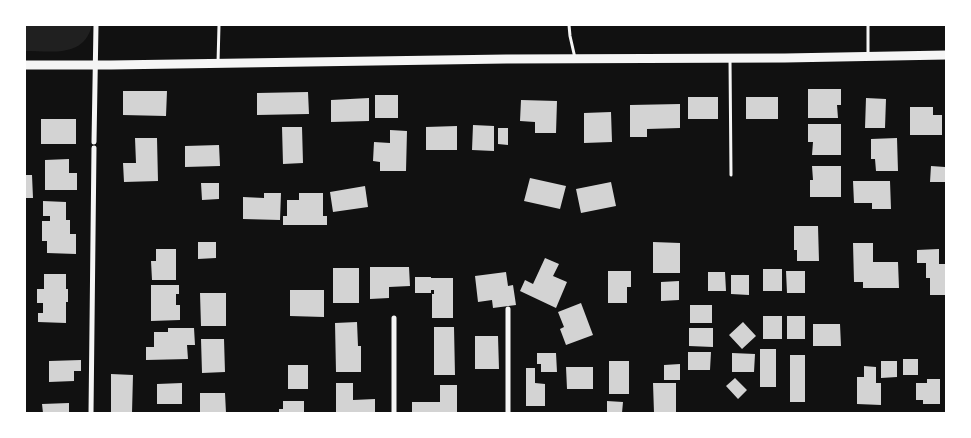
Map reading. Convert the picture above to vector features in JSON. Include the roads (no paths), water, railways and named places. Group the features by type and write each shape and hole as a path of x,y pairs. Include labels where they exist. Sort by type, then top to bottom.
{"street":[{"path":"91,413 96,25"},
{"path":"25,65 946,55"},
{"path":"508,309 508,413"},
{"path":"394,318 394,413"}],"lane":[{"path":"218,63 219,25"},
{"path":"569,25 576,59"},
{"path":"868,25 868,56"},
{"path":"730,58 731,176"}]}
